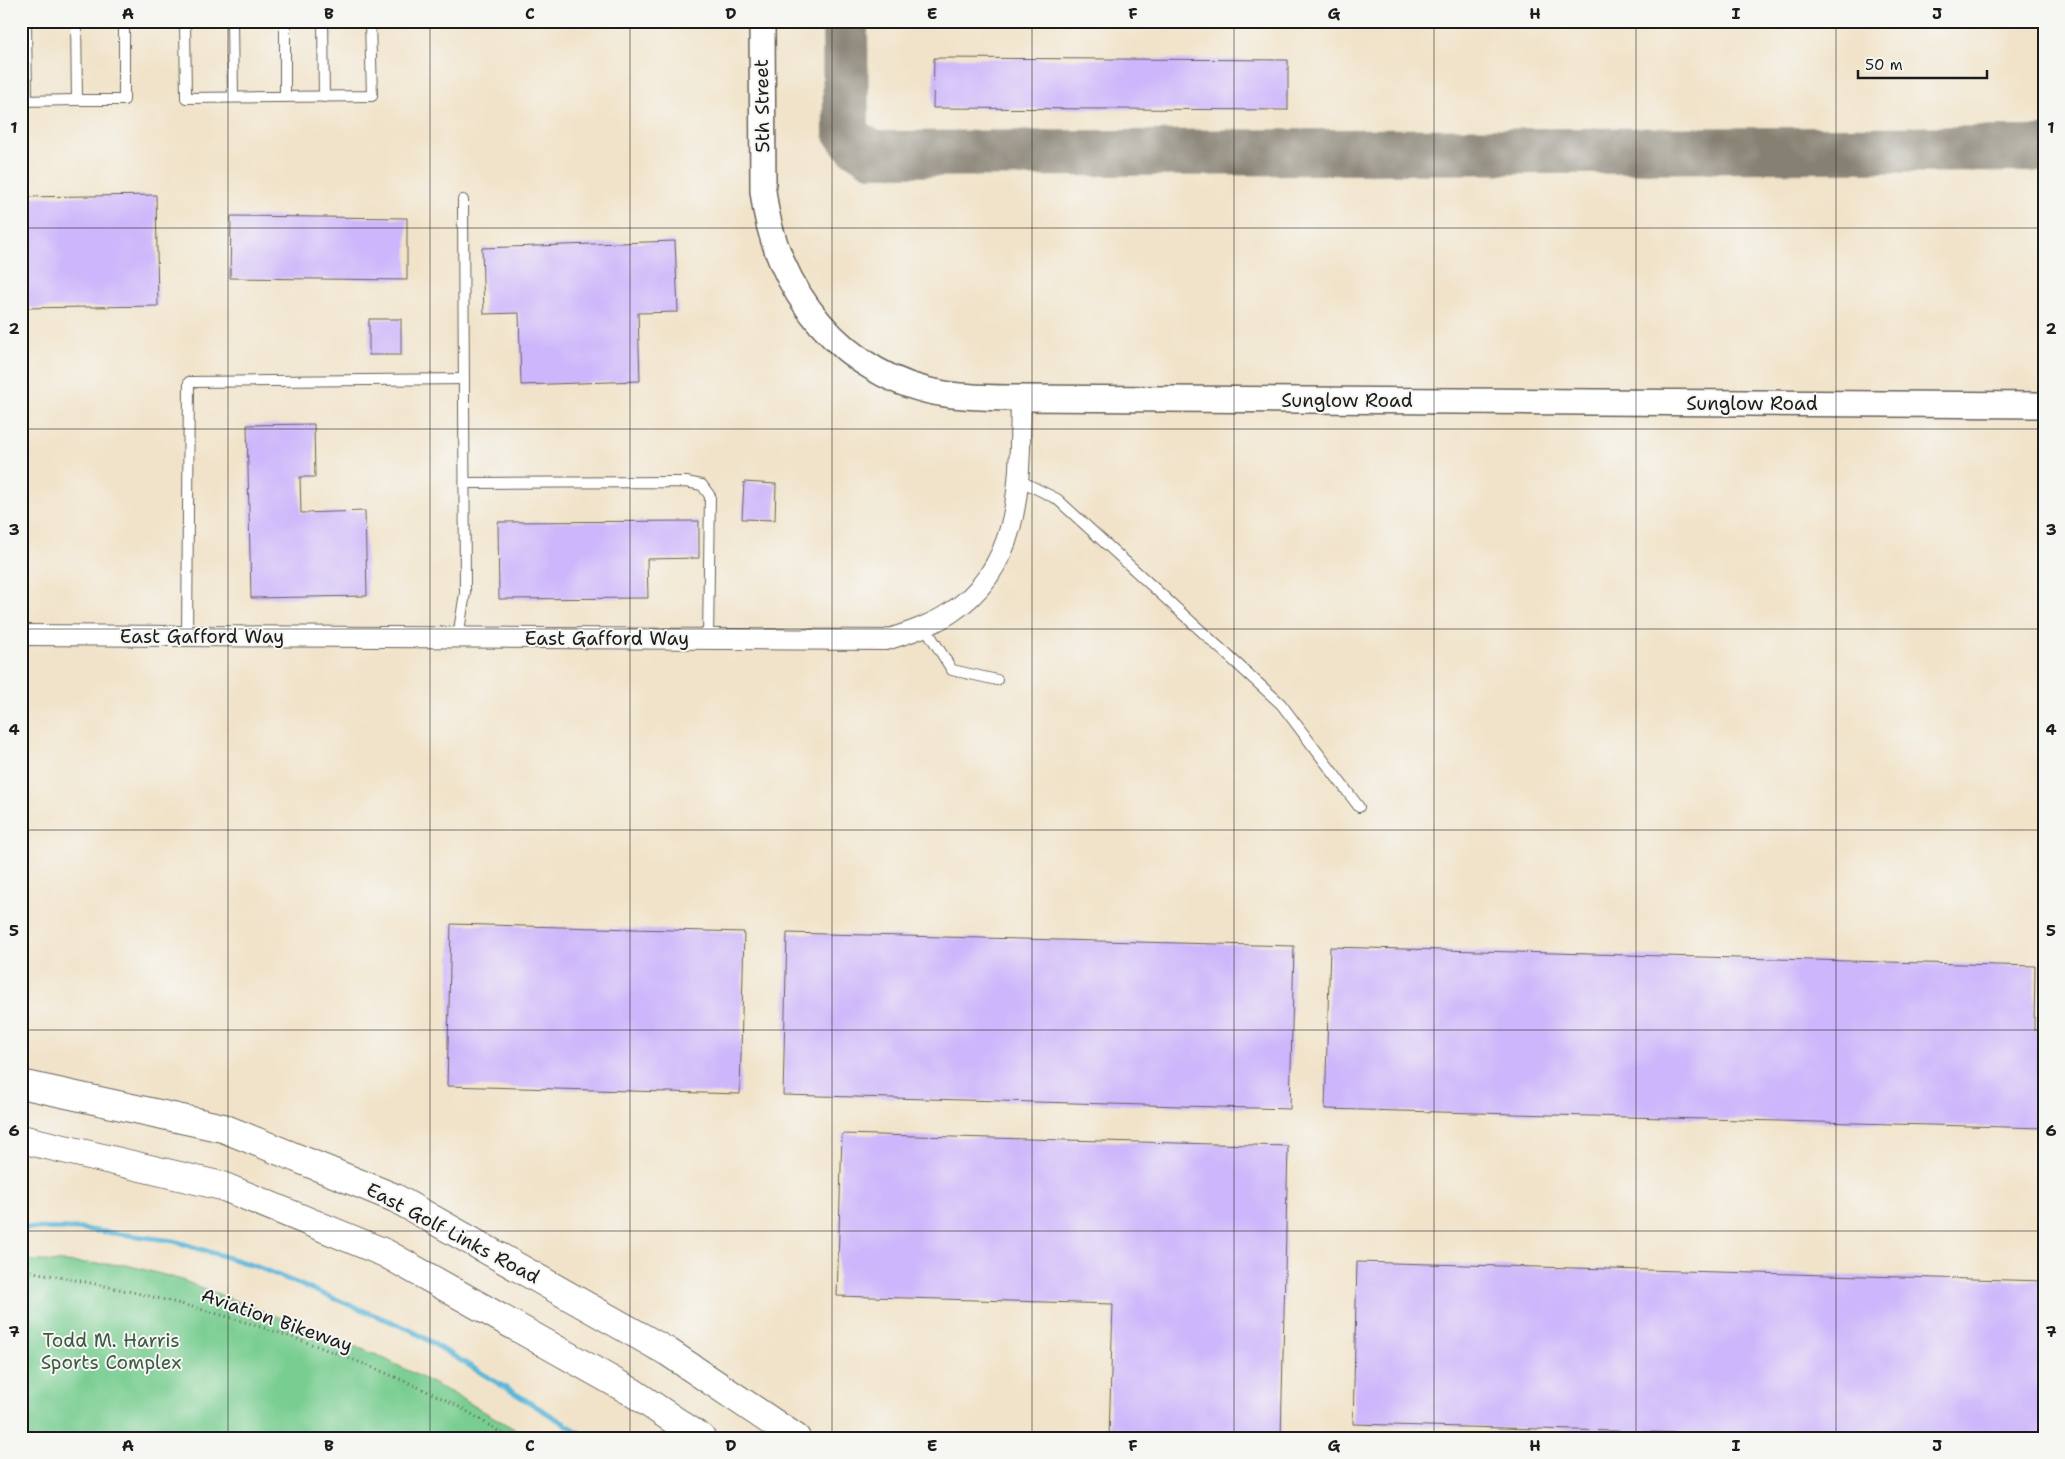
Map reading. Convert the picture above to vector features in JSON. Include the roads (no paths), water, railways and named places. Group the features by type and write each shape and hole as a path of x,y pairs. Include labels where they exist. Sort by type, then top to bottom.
{"main road":[{"name":"East Golf Links Road","path":"21,1084 223,1128 395,1198 668,1352 796,1438"},
{"path":"21,1139 222,1186 385,1253 632,1392 701,1438"}],"street":[{"name":"5th Street","path":"762,21 763,191"},
{"name":"Sunglow Road","path":"763,191 766,215 772,238 796,291 825,330 851,354 876,371 909,385 944,394 1021,398 2044,404"},
{"name":"East Gafford Way","path":"21,635 886,640 925,627 950,613 970,596 987,576 1000,556 1011,530 1019,480 1021,398"}],"lane":[{"path":"26,21 24,101 124,100 124,21"},
{"path":"76,21 77,100"},
{"path":"186,21 186,98 372,96 370,21"},
{"path":"232,21 233,98"},
{"path":"285,21 285,97"},
{"path":"323,21 324,97"},
{"path":"458,637 465,592 464,200"},
{"path":"188,636 189,382 464,379"},
{"path":"1019,480 1057,499 1281,704 1359,807"},
{"path":"465,483 686,482 702,485 710,496 708,639"},
{"path":"925,627 952,670 996,680"}],"waterway":[{"path":"21,1228 82,1229 174,1241 255,1266 411,1330 588,1438"}],"park label":[{"name":"Todd M. Harris Sports Complex","path":"111,1351"}]}
